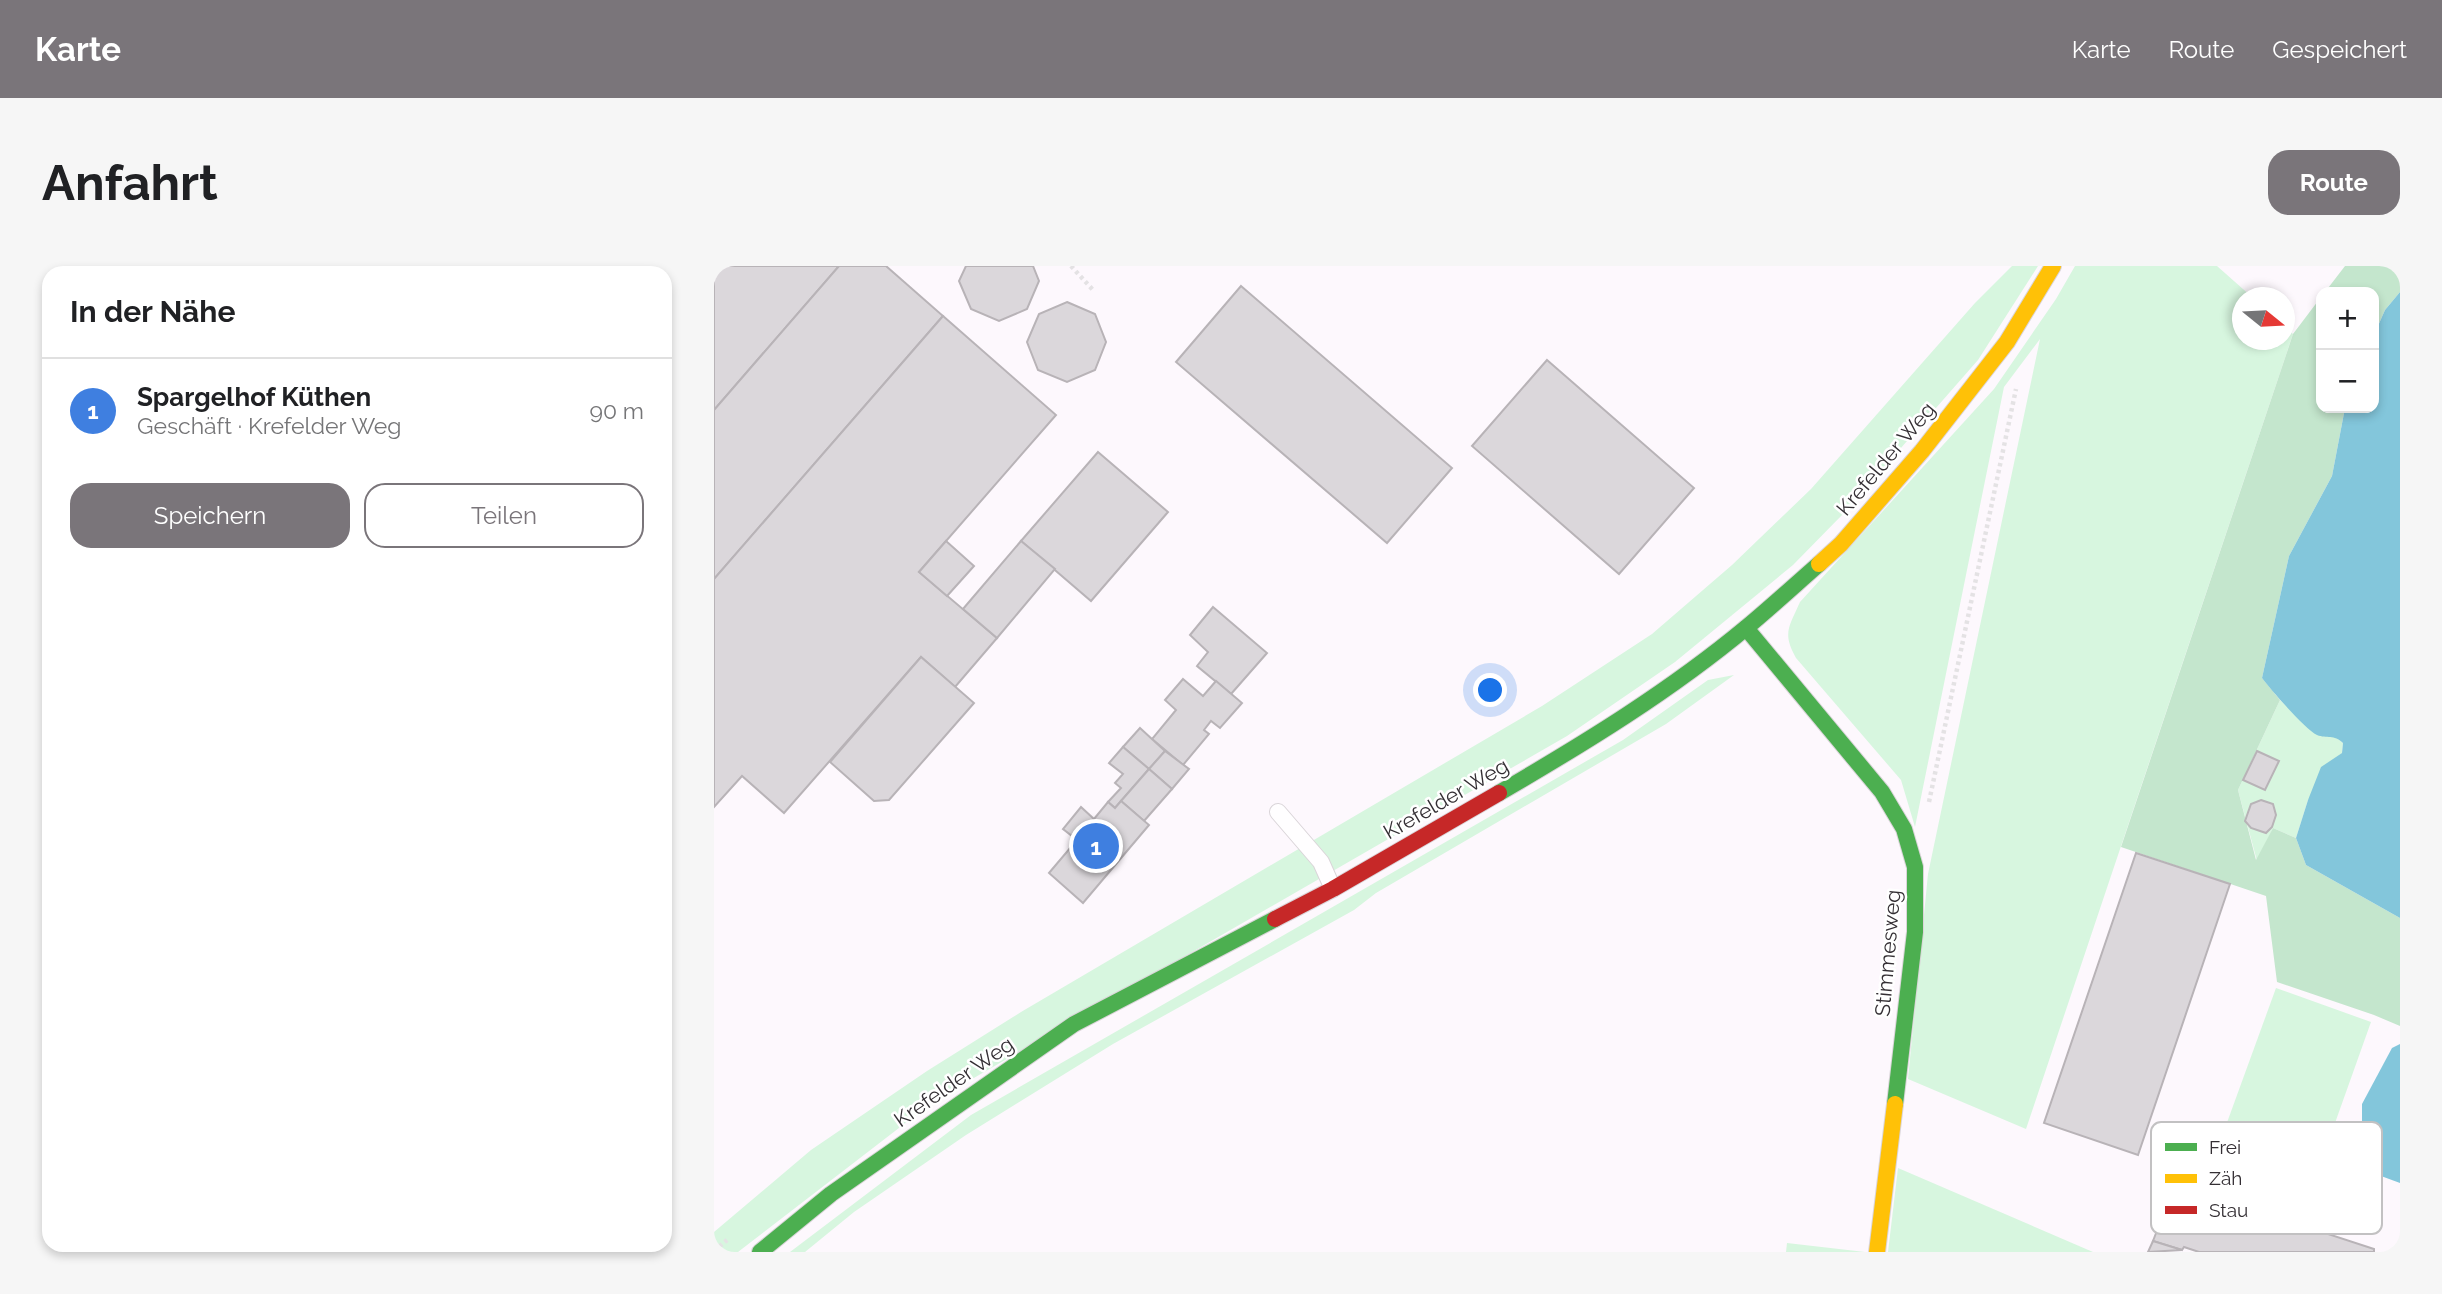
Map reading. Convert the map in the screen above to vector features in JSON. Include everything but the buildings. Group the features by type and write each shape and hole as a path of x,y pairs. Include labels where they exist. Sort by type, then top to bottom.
{"street":[{"name":"Krefelder Weg","path":"761,1252 831,1194 1074,1024 1333,889 1574,749 1652,698 1746,628 1841,544 1922,451 2007,342 2053,266"},
{"name":"Stimmesweg","path":"1746,628 1882,792 1904,829 1915,867 1915,932 1877,1252"}],"lane":[{"path":"1278,813 1321,862 1333,889"}],"path":[{"path":"1071,266 1093,290"},
{"path":"1927,814 2018,384"}],"green space":[{"path":"2012,266 2038,266 1978,360 1844,513 1793,565 1675,662 1567,736 934,1101 738,1252 714,1252 714,1232 811,1150 927,1071 1021,1012 1542,706 1652,634 1732,565 1811,489 1975,303"},
{"path":"2075,266 2217,266 2241,287 2232,287 2232,350 2288,350 2026,1129 1908,1079 1928,874 2040,339 2004,387 1915,827 1901,780 1796,658 1788,636 1790,624 1800,602 1994,389 2056,299"},
{"path":"2345,266 2400,266 2400,292 2385,310 2379,324 2379,287 2329,287"},
{"path":"2316,304 2316,413 2344,413 2332,476 2289,556 2262,678 2280,700 2238,790 2256,860 2273,828 2296,838 2306,865 2400,918 2400,1026 2277,982 2266,896 2121,847 2288,350 2295,350 2295,331"},
{"path":"1734,675 1666,724 1376,893 1354,910 1113,1044 966,1135 854,1212 805,1252 790,1252 971,1115 1623,740 1708,680"},
{"path":"2280,700 2316,734 2336,737 2343,743 2342,753 2308,800 2296,838 2273,828 2257,861 2238,790"},
{"path":"2276,988 2371,1022 2335,1122 2227,1122"},
{"path":"1898,1168 2093,1252 1888,1252"},
{"path":"1787,1243 1865,1252 1786,1252"}],"water":[{"path":"2400,292 2400,918 2306,865 2296,838 2321,767 2342,753 2343,743 2312,731 2288,709 2262,678 2289,556 2332,476 2344,413 2379,413 2379,324 2385,310"},
{"path":"2400,1044 2400,1183 2382,1176 2382,1122 2362,1122 2362,1104 2392,1048"}],"traffic: fast":[{"path":"1499,793 1595,735 1688,673 1747,627 1819,564"},
{"path":"1746,628 1882,792 1904,829 1915,867 1915,932 1895,1104"},
{"path":"760,1252 831,1194 1074,1024 1275,919"}],"traffic: slow":[{"path":"1819,564 1841,544 1922,451 2007,342 2053,266"},
{"path":"1877,1252 1895,1104"}],"traffic: jam":[{"path":"1275,919 1333,889 1499,793"}],"place":[{"name":"Spargelhof Küthen","path":"1096,846"}]}
